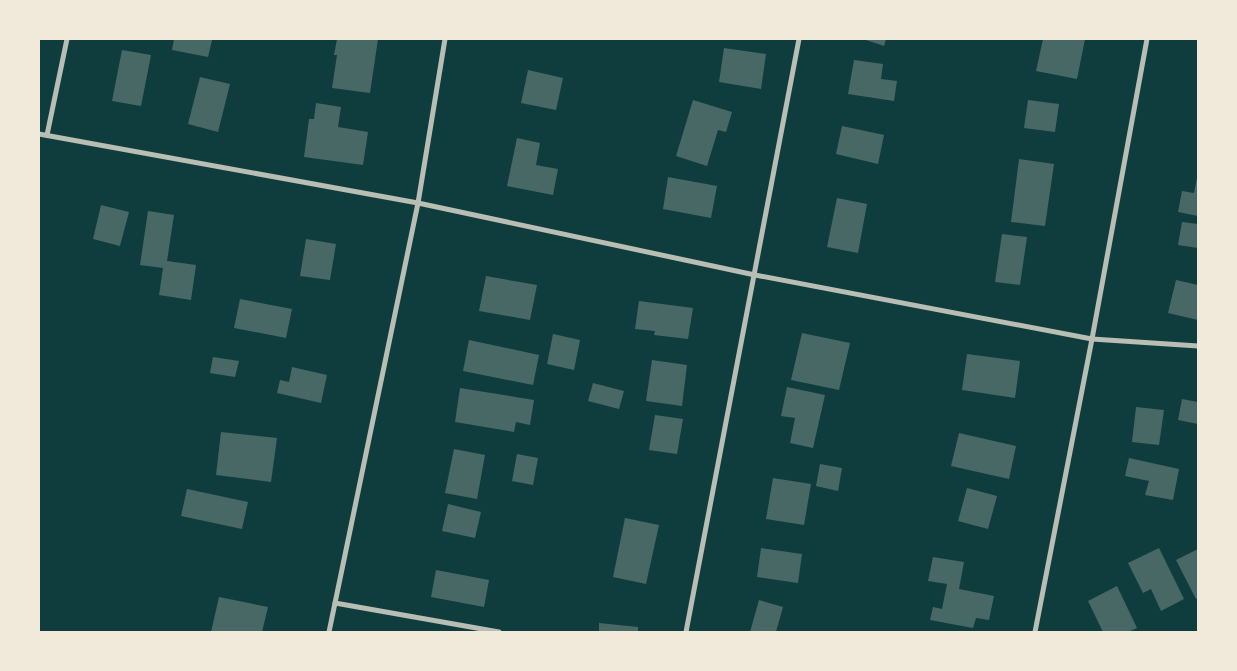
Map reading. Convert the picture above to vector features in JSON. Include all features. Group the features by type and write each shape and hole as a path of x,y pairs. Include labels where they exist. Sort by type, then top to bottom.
{"street":[{"path":"47,135 67,39"},
{"path":"329,632 418,203 445,39"},
{"path":"686,632 799,39"},
{"path":"1035,632 1092,340 1147,39"},
{"path":"39,134 418,203 755,275 1092,340 1198,346"},
{"path":"335,603 499,632"}],"building":[{"path":"174,39 212,40 208,57 172,50"},
{"path":"337,39 378,39 370,93 332,88 337,55 334,55"},
{"path":"863,39 886,39 884,46"},
{"path":"1043,39 1085,39 1077,79 1036,71"},
{"path":"724,48 766,54 761,89 719,82"},
{"path":"122,50 151,55 141,106 112,101"},
{"path":"854,60 883,64 881,79 897,81 894,101 848,94"},
{"path":"528,70 563,78 556,110 521,103"},
{"path":"200,77 230,84 218,132 188,124"},
{"path":"693,100 732,112 726,132 718,130 707,166 676,156"},
{"path":"1028,100 1059,104 1055,132 1024,128"},
{"path":"316,103 341,107 338,127 368,132 363,165 304,157 309,119 314,119"},
{"path":"842,126 884,135 878,164 836,154"},
{"path":"517,138 540,143 536,165 558,169 553,195 507,186"},
{"path":"1019,159 1054,164 1045,226 1011,222"},
{"path":"668,177 717,186 711,218 663,209"},
{"path":"1197,178 1198,216 1178,212 1182,191 1194,193"},
{"path":"837,198 867,204 858,253 827,247"},
{"path":"101,205 129,212 120,246 93,239"},
{"path":"148,211 174,215 167,261 196,265 191,300 159,295 163,268 140,265"},
{"path":"1182,222 1198,224 1198,248 1178,245"},
{"path":"1002,234 1027,237 1020,285 995,282"},
{"path":"306,239 336,244 330,280 300,276"},
{"path":"486,276 537,285 530,320 479,311"},
{"path":"1176,280 1198,285 1198,320 1168,313"},
{"path":"240,299 292,309 286,338 234,328"},
{"path":"639,301 693,308 688,339 654,335 655,331 635,329"},
{"path":"802,333 850,343 839,390 791,380"},
{"path":"553,334 580,340 574,370 547,364"},
{"path":"469,340 539,355 533,385 463,371"},
{"path":"967,354 1020,361 1015,398 962,390"},
{"path":"213,357 239,361 235,377 210,373"},
{"path":"652,360 687,365 682,406 646,401"},
{"path":"292,367 327,375 321,403 277,393 280,380 289,382"},
{"path":"593,383 624,391 619,409 588,401"},
{"path":"787,387 825,395 813,448 790,443 795,418 781,416"},
{"path":"460,388 534,400 530,425 516,422 514,432 455,422"},
{"path":"1182,399 1198,402 1198,424 1178,420"},
{"path":"1136,407 1164,410 1159,445 1132,442"},
{"path":"655,415 683,419 677,454 649,450"},
{"path":"221,432 277,438 271,482 216,475"},
{"path":"959,433 1016,446 1009,479 951,466"},
{"path":"454,449 485,455 477,499 445,493"},
{"path":"517,454 538,458 533,485 512,481"},
{"path":"1129,458 1179,469 1173,500 1145,495 1149,481 1125,476"},
{"path":"820,464 842,468 838,491 816,486"},
{"path":"773,478 811,484 804,525 766,519"},
{"path":"967,488 997,496 988,529 958,521"},
{"path":"187,489 248,502 242,529 181,516"},
{"path":"448,504 481,512 475,538 442,531"},
{"path":"625,518 659,525 646,584 613,577"},
{"path":"761,548 802,554 798,583 757,577"},
{"path":"1159,548 1184,599 1161,611 1151,589 1143,593 1128,563"},
{"path":"1198,549 1198,598 1196,599 1176,560"},
{"path":"933,557 964,562 959,589 994,596 989,620 976,618 973,628 930,620 933,607 942,609 947,584 928,581"},
{"path":"436,570 489,580 484,607 431,597"},
{"path":"1117,586 1137,628 1128,632 1103,632 1088,601"},
{"path":"219,597 268,607 262,632 211,632"},
{"path":"759,600 783,607 776,632 750,632"},
{"path":"599,623 638,627 638,632 599,632"}]}
